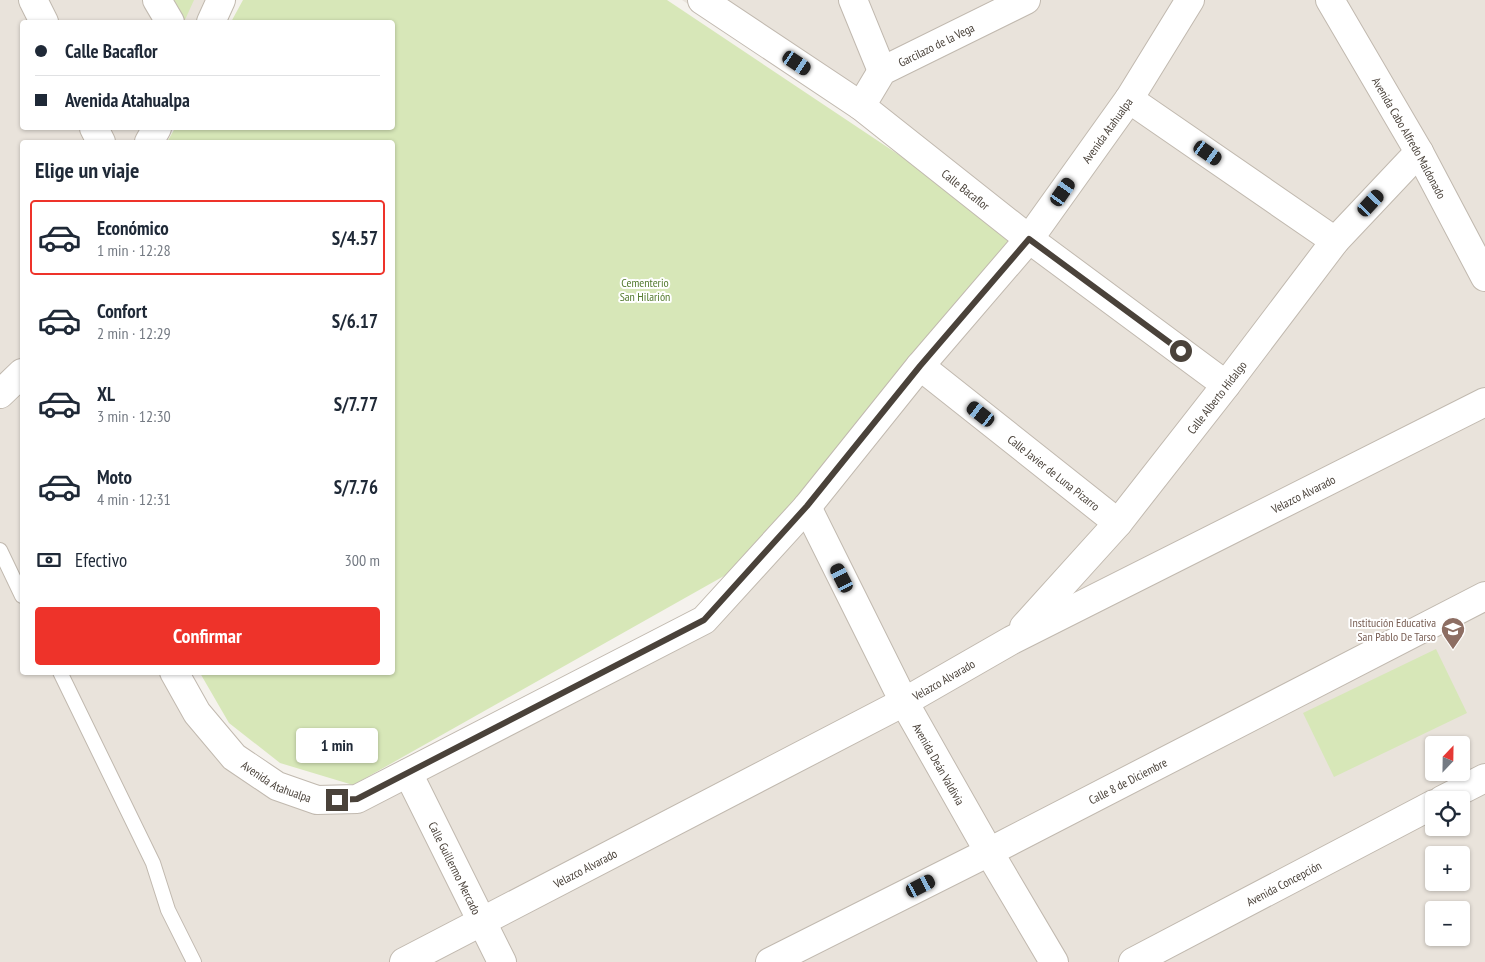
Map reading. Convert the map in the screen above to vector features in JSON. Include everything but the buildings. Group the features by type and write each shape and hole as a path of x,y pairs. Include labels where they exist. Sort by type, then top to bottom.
{"street":[{"path":"33,0 43,20"},
{"path":"157,0 169,20"},
{"path":"211,20 221,0"},
{"name":"Calle Bacaflor","path":"702,0 861,106 1029,239 1226,385"},
{"path":"853,0 882,71"},
{"name":"Garcilazo de la Vega","path":"861,106 882,71 1026,0"},
{"name":"Avenida Atahualpa","path":"176,675 197,713 234,757 277,786 317,800 357,799 704,620 807,506 920,366 1029,239 1129,98 1190,0"},
{"name":"Avenida Cabo Alfredo Maldonado","path":"1330,0 1419,152 1485,277"},
{"path":"1129,98 1335,241"},
{"name":"Calle Alberto Hidalgo","path":"1012,640 1118,524 1335,241 1419,152"},
{"name":"Calle Javier de Luna Pizarro","path":"920,366 1118,524"},
{"path":"0,394 20,375"},
{"name":"Velazco Alvarado","path":"404,962 904,702 1012,640 1485,402"},
{"name":"Avenida Deán Valdivia","path":"807,506 904,702 1054,962"},
{"name":"Calle 8 de Diciembre","path":"770,962 989,852 1485,596"},
{"name":"Calle Guillermo Mercado","path":"408,773 502,962"},
{"path":"1460,791 1485,778"},
{"name":"Avenida Concepción","path":"1133,962 1425,809"}],"lane":[{"path":"0,550 20,592"},
{"path":"61,675 153,863 168,910 194,962"}],"shaded area":[{"path":"0,0 231,0 220,20 20,20 20,130 163,130 157,140 20,140 20,675 189,675 216,721 256,762 336,808 751,586 1032,232 682,0 1485,0 1485,962 0,962"}],"green space":[{"path":"148,0 194,0 185,20 160,20"},
{"name":"Cementerio San Hilarión","path":"243,0 667,0 1016,233 747,563 353,785 280,763 229,723 201,675 395,675 395,140 168,140 174,130 395,130 395,20 232,20"},
{"path":"1436,649 1467,713 1334,777 1303,713"}],"place":[{"name":"Institución Educativa San Pablo De Tarso","path":"1453,650"}],"route":[{"path":"337,800 357,799 704,620 807,506 920,366 1029,239 1181,351"}]}
